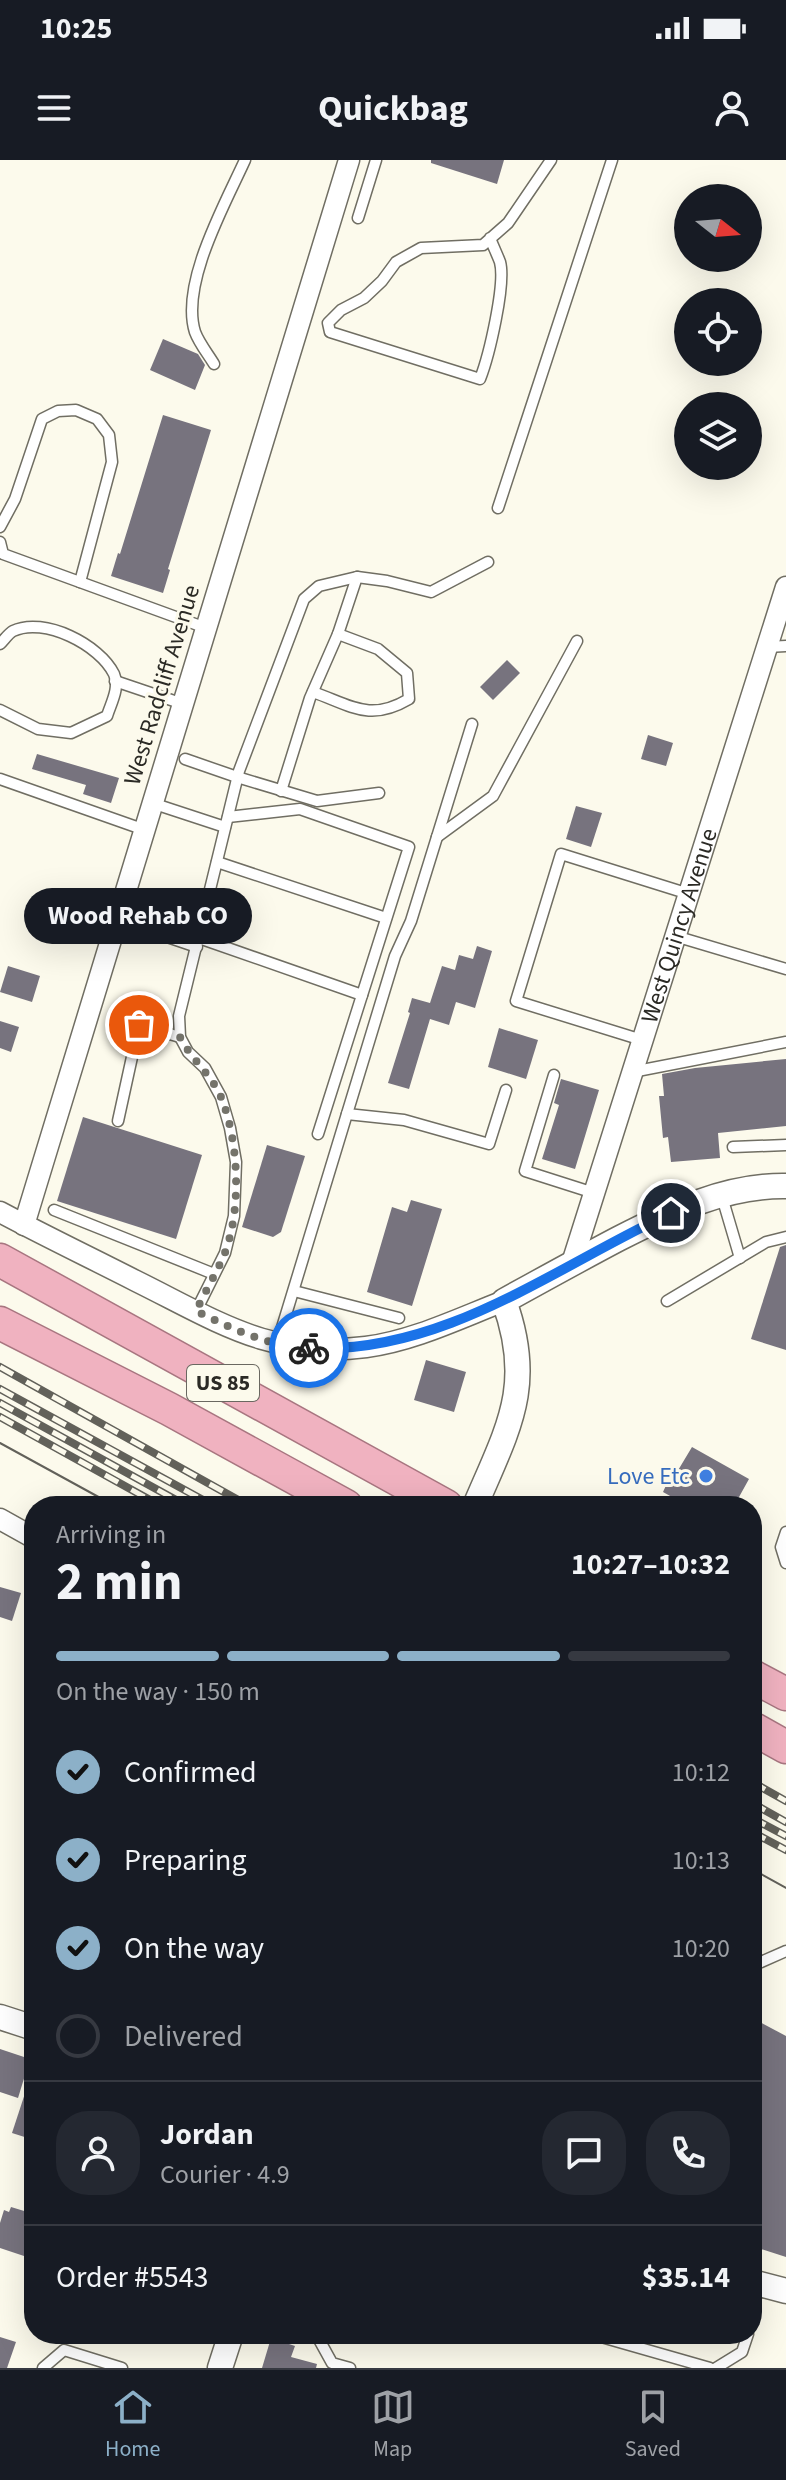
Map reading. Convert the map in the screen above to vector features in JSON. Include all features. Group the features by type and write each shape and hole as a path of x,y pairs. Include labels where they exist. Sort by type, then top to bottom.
{"highway":[{"name":"US 85","path":"0,1260 428,1496"},
{"name":"US 85","path":"0,1323 169,1409 328,1496"},
{"path":"762,1681 786,1694"},
{"path":"762,1734 786,1747"}],"street":[{"name":"West Radcliff Avenue","path":"24,1225 349,160"},
{"name":"West Quincy Avenue","path":"572,1263 675,936 776,647 786,587"},
{"path":"0,1212 240,1333 277,1344 325,1349 368,1347 439,1327 504,1301 690,1204 721,1195 786,1186"},
{"path":"479,1496 503,1441 517,1393 518,1347 504,1301"},
{"path":"0,1519 24,1532"},
{"path":"0,2017 24,2025"},
{"path":"762,2285 786,2291"},
{"path":"220,2368 228,2344"}],"lane":[{"path":"214,364 195,332 191,302 203,255 245,160"},
{"path":"358,218 376,160"},
{"path":"490,238 500,264 500,287 489,354 480,379 330,332 328,323 341,310 364,298 396,262 421,248 483,245 490,238 508,223 551,160"},
{"path":"498,508 612,160"},
{"path":"0,527 15,499 42,419 58,411 76,410 97,419 109,435 112,462 80,582"},
{"path":"0,542 3,554 206,628"},
{"path":"196,1311 225,1253 234,1216 236,1162 221,1097 205,1068 188,1052 180,1037 179,1016 237,777 304,599 319,586 357,577 431,592 488,562"},
{"path":"281,791 313,692 338,634 357,577"},
{"path":"0,644 13,631 42,626 86,643 113,673 116,689 107,716 71,733 38,729 0,710"},
{"path":"313,692 369,712 391,709 409,699 407,673 378,649 338,634"},
{"path":"437,837 493,796 577,641"},
{"path":"115,681 183,704"},
{"path":"277,1344 395,956 411,921 472,724"},
{"path":"185,759 317,801 379,793"},
{"path":"0,779 145,830"},
{"path":"161,806 226,822 300,809 409,847 318,1134"},
{"path":"642,1040 516,1001 561,854 689,894"},
{"path":"217,862 386,918"},
{"path":"126,923 198,942 362,995"},
{"path":"675,936 786,969"},
{"path":"118,1121 139,1025 180,1037"},
{"path":"632,1072 786,1042"},
{"path":"554,1075 525,1171 594,1193"},
{"path":"347,1114 404,1120 489,1144 506,1090"},
{"path":"733,1147 786,1145"},
{"path":"721,1195 740,1258"},
{"path":"54,1210 214,1274"},
{"path":"667,1301 766,1242 786,1237"},
{"path":"294,1291 399,1318"},
{"path":"786,1532 781,1547 786,1563"},
{"path":"762,1962 786,1951"},
{"path":"322,2344 332,2363 350,2368"},
{"path":"627,2344 713,2368 742,2352 745,2344"},
{"path":"43,2368 64,2350 122,2368"}],"building":[{"path":"431,160 504,160 497,184 431,163"},
{"path":"163,339 198,354 205,365 195,390 150,370"},
{"path":"163,415 211,430 163,593 111,576"},
{"path":"507,660 520,673 493,700 480,687"},
{"path":"648,735 673,743 666,766 641,759"},
{"path":"37,754 119,778 111,803 83,794 86,785 32,769"},
{"path":"576,806 602,813 591,847 566,839"},
{"path":"477,946 492,951 475,1008 456,1002 449,1025 430,1019 409,1089 388,1083 412,998 430,1003 442,966 455,970 459,955 473,959"},
{"path":"8,966 40,976 32,1002 0,992"},
{"path":"0,1021 19,1027 11,1052 0,1048"},
{"path":"499,1028 538,1040 526,1079 488,1067"},
{"path":"786,1059 786,1126 718,1133 720,1158 671,1162 668,1137 663,1138 659,1096 664,1096 662,1074"},
{"path":"561,1079 599,1090 575,1169 542,1159 559,1105 554,1103"},
{"path":"83,1117 202,1155 176,1239 57,1201"},
{"path":"267,1145 305,1156 281,1232 273,1237 242,1227"},
{"path":"411,1200 442,1209 412,1306 367,1292 392,1207 407,1212"},
{"path":"786,1245 786,1350 751,1339 780,1247"},
{"path":"426,1360 466,1372 454,1412 414,1400"},
{"name":"Love Etc","path":"692,1447 749,1479 740,1496 670,1496 663,1492 673,1470 677,1472"},
{"path":"0,1587 21,1593 12,1621 0,1617"},
{"path":"762,2023 786,2036 786,2257 762,2249"},
{"path":"0,2049 24,2057 24,2078 18,2098 0,2092"},
{"path":"24,2096 24,2137 12,2133"},
{"path":"11,2207 24,2211 24,2256 0,2248 0,2223 4,2210 9,2212"},
{"path":"0,2337 16,2342 7,2368 0,2368"},
{"path":"269,2344 295,2346 291,2357 317,2364 316,2368 262,2368"}],"tram line":[{"path":"0,1443 97,1496"},
{"path":"762,1875 786,1888"}],"railway":[{"path":"0,1367 231,1496"},
{"path":"0,1389 196,1496"},
{"path":"0,1403 169,1496"},
{"path":"0,1417 143,1496"},
{"path":"762,1788 786,1801"},
{"path":"762,1809 786,1822"},
{"path":"762,1823 786,1836"},
{"path":"762,1837 786,1850"}],"way so far":[{"path":"139,1025 180,1037 188,1052 205,1068 221,1097 230,1128 236,1162 234,1216 225,1253 196,1311 261,1340 309,1348"}],"place":[{"name":"Wood Rehab CO","path":"139,1025"},
{"name":"Love Etc","path":"706,1476"}],"route":[{"path":"309,1348 368,1347 439,1327 504,1301 671,1213"}]}
